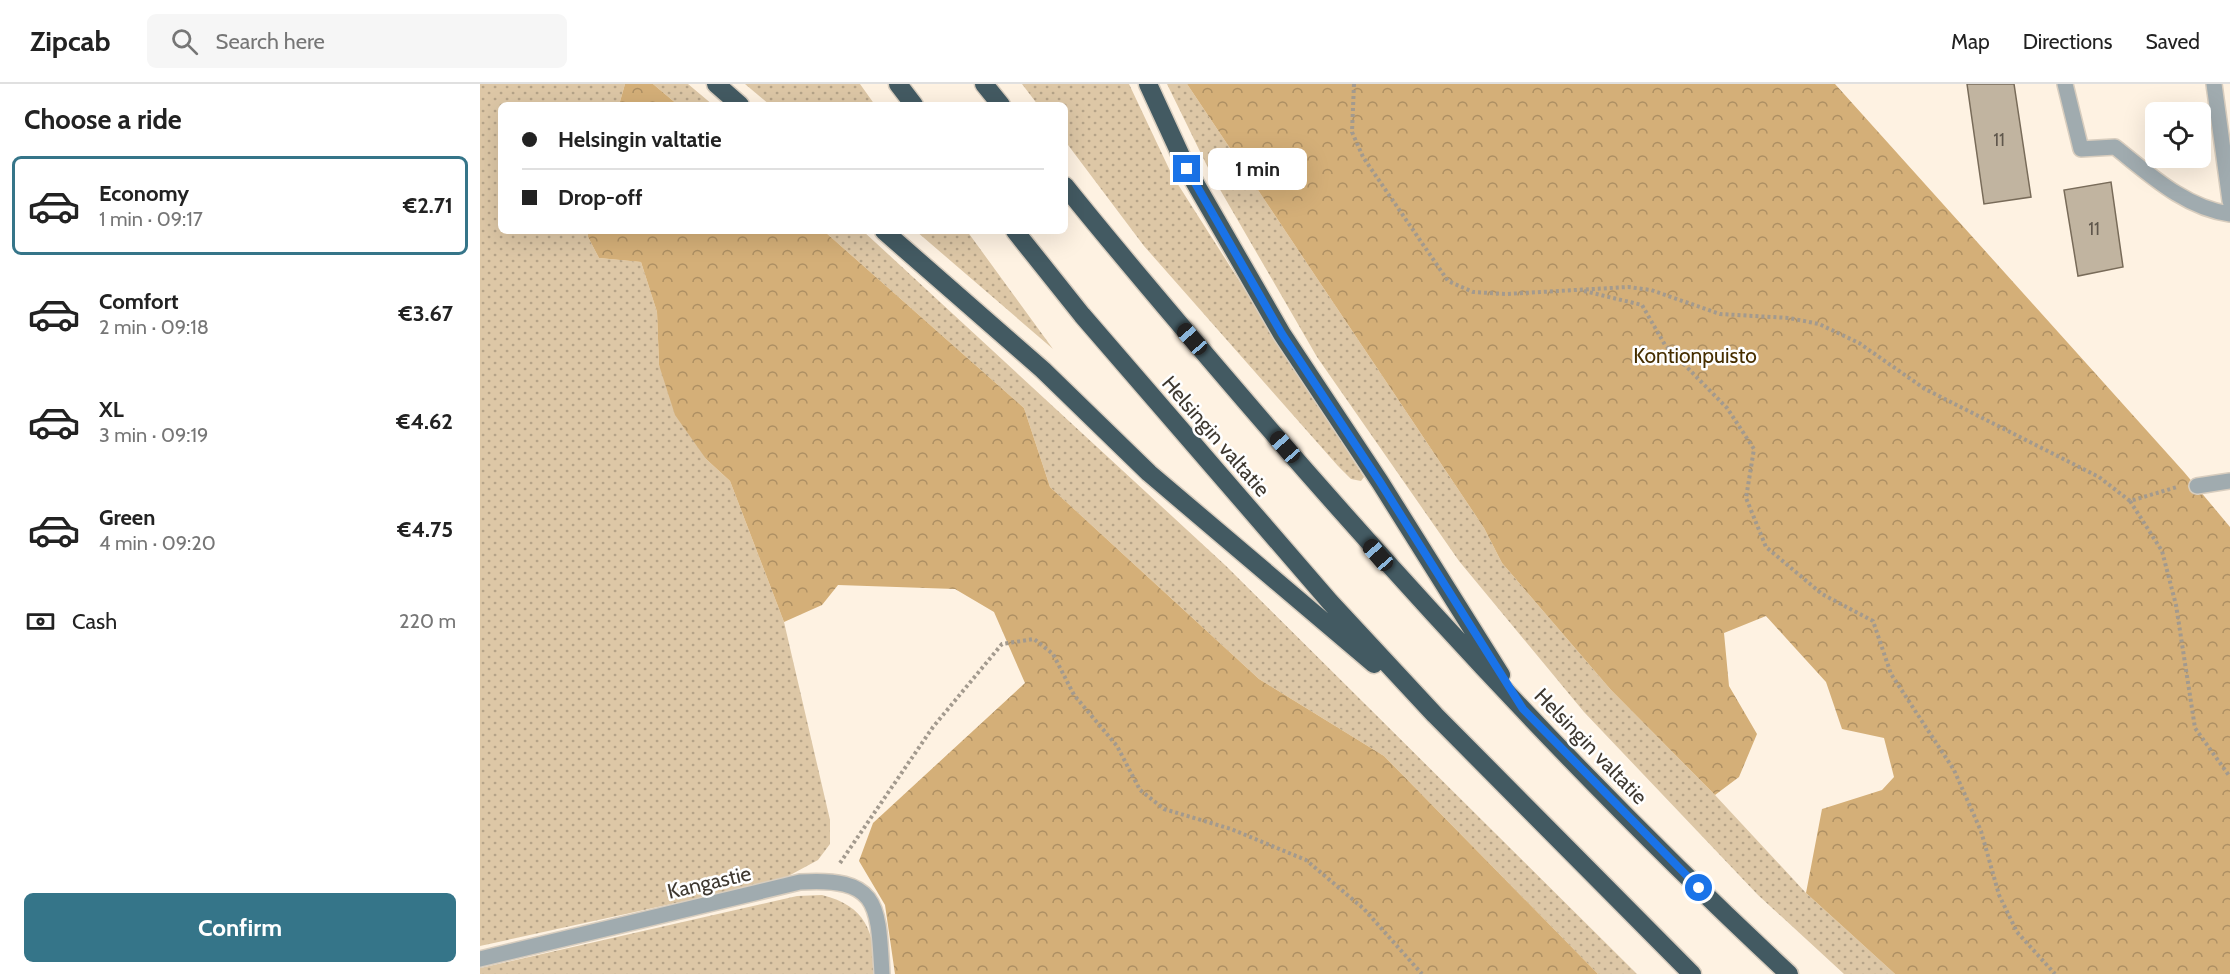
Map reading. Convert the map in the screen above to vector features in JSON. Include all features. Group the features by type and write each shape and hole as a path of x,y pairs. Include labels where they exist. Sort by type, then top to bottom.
{"highway":[{"path":"716,84 737,102"},
{"path":"898,84 912,102"},
{"path":"984,84 999,102"},
{"path":"1148,84 1187,169 1282,334 1380,482 1523,709"},
{"name":"Helsingin valtatie","path":"1068,190 1130,267 1378,555 1523,709 1729,919 1789,974"},
{"path":"887,234 1043,370 1149,473 1435,715"},
{"name":"Helsingin valtatie","path":"1017,234 1082,315 1315,584 1435,715 1692,974"}],"street":[{"path":"2065,84 2081,149 2115,147 2162,184 2211,212 2230,214"},
{"path":"2214,84 2230,201"},
{"path":"2197,486 2230,481"},
{"name":"Kangastie","path":"480,959 800,882 827,880 842,882 859,889 872,902 879,920 882,974"}],"path":[{"path":"1354,84 1352,132 1363,157 1448,281 1473,292 1506,294 1546,294 1629,287 1651,290 1720,315 1789,318 1819,324 1859,343 1925,389 2099,477 2130,501 2162,551 2176,605 2195,728 2230,777"},
{"path":"1578,290 1642,305 1665,345 1727,408 1754,449 1746,498 1766,547 1822,594 1873,621 1891,674 1954,770 1981,831 1999,895 2017,932 2055,974"},
{"path":"2130,501 2179,486 2197,486"},
{"path":"827,880 933,727 1002,644 1034,639 1053,654 1074,695 1117,746 1140,790 1164,809 1231,829 1306,860 1364,909 1422,974"}],"shaded area":[{"path":"480,84 625,84 620,102 498,102 498,234 588,234 599,258 641,262 657,312 659,365 706,459 730,481 784,622 830,820 830,844 818,860 781,880 480,946"},
{"path":"653,84 688,84 709,102 674,102"},
{"path":"745,84 860,84 873,102 766,102"},
{"path":"1022,84 1129,84 1172,175 1364,477 1361,481 1351,479 1338,466 1144,246 1068,145 1068,102 1036,102"},
{"path":"1167,84 1187,84 1484,528 1502,563 1611,690 1715,795 1806,893 1895,974 1844,974 1758,895 1584,712 1459,561 1317,357 1211,174"},
{"path":"827,234 866,234 1225,565 1637,974 1598,974 1384,756 1259,679 1050,487 1024,408"},
{"path":"919,234 969,234 1053,349"},
{"path":"822,895 849,906 865,922 873,945 876,974 480,974 480,968 797,896"}],"green space":[{"path":"625,84 653,84 674,102 620,102"},
{"name":"Kontionpuisto","path":"1187,84 1835,84 2184,472 2230,527 2230,974 1895,974 1806,893 1822,809 1882,790 1894,777 1884,738 1842,729 1826,682 1766,616 1724,633 1729,686 1757,734 1739,777 1715,795 1611,690 1502,563 1484,528"},
{"path":"588,234 827,234 1024,408 1050,487 1259,679 1384,756 1598,974 895,974 885,905 859,861 873,823 1025,683 994,612 955,589 838,585 822,605 784,622 730,481 706,459 675,415 659,365 657,312 641,262 599,258"}],"building":[{"path":"1967,84 2014,84 2031,197 1984,204"},
{"path":"2111,182 2123,267 2078,276 2064,190"}],"route":[{"path":"1187,169 1282,334 1380,482 1523,709 1699,888"}]}
